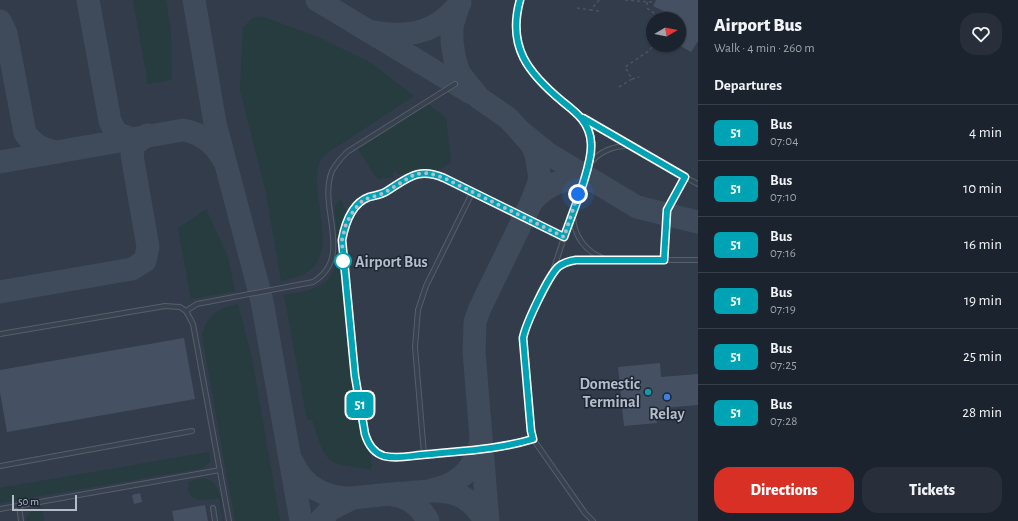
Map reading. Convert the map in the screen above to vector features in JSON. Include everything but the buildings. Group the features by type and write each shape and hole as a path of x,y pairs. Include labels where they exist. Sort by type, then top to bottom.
{"lane":[{"path":"520,0 516,29 519,46 525,63 542,85 576,113 698,184"},
{"path":"186,311 196,304 313,282 323,276 329,268 334,255 329,187 332,172 338,162 347,152 455,84"},
{"path":"576,113 587,126 591,138 591,150 588,167 550,279 523,338 531,431 533,439 584,513 593,521"},
{"path":"588,167 593,160 608,150 625,146 636,148"},
{"path":"533,439 502,447 424,454 385,456 374,450 366,440 352,347 343,252 343,233 349,216 363,200 384,193 415,174 425,173 438,175 564,237"},
{"path":"664,260 667,210 685,177"},
{"path":"424,454 415,347 417,316 426,286 473,192"},
{"path":"574,208 574,228 582,242 593,253 610,260"},
{"path":"550,279 559,266 570,261 698,260"},
{"path":"0,334 165,306 180,307 186,311 193,324 230,521"},
{"path":"0,466 192,431"},
{"path":"0,508 220,470"},
{"path":"19,505 21,521"},
{"path":"213,508 215,521"}],"path":[{"path":"591,10 598,0"},
{"path":"625,0 647,2 651,2 653,0"},
{"path":"647,2 647,8 652,12"},
{"path":"577,8 598,11"},
{"path":"632,79 625,67 647,52"},
{"path":"619,87 632,79 639,77"}],"shaded area":[{"path":"0,0 698,0 698,521 0,521"}],"green space":[{"path":"133,0 166,0 171,34 172,80 148,84"},
{"path":"261,16 320,38 371,63 414,96 330,151 321,160 317,171 322,232 322,247 318,260 310,270 304,274 281,281 266,193 240,90 243,27 253,18"},
{"path":"428,104 446,118 451,162 441,169 398,174 397,171 393,172 393,177 379,179 375,176 358,149"},
{"path":"341,199 347,215 341,229 339,245 352,372 363,439 369,451 372,466 370,469 343,465 329,459 321,445 312,420 307,420 284,295 315,288 325,282 332,274 336,264 337,253 335,206"},
{"path":"206,209 228,257 235,291 191,299 178,228"},
{"path":"238,304 252,358 280,521 235,521 202,335 204,328 214,314 225,308"},
{"path":"209,452 210,462 203,468 0,503 0,488"},
{"path":"203,478 210,480 218,489 224,521 219,498 202,500 193,497 190,494 188,489 189,482"},
{"path":"42,507 44,521 26,521 31,511"}],"taxiway":[{"path":"88,0 110,121 116,133 129,138"},
{"path":"194,0 215,123 262,301 301,521"},
{"path":"317,0 471,93"},
{"path":"374,32 399,34 422,31 442,21 460,3"},
{"path":"459,4 452,26 454,56 459,73 479,98 508,118 520,131 547,153 637,207 698,222"},
{"path":"0,21 6,33 25,133 39,146 56,152"},
{"path":"0,162 183,130 190,131 201,136 215,148 223,159"},
{"path":"488,521 474,352 475,322 480,308 532,201 540,179 536,154 532,145 520,131"},
{"path":"0,292 132,269 145,261 148,247 132,155 134,145 147,135"},
{"path":"532,201 546,189 559,182 567,180 592,181"},
{"path":"431,490 441,488 457,480 463,475 474,461 480,444"},
{"path":"293,463 303,479 317,490 325,494 343,498 353,498 331,509 320,521"},
{"path":"353,498 385,494 440,491 460,496 469,501 478,510 485,521"},
{"path":"392,495 409,500 422,511 428,521"}],"bus line":[{"name":"51","path":"520,0 516,29 521,55 535,78 576,113 587,126 592,144 588,167 564,237 508,208 438,175 428,173 415,174 380,195 370,196 358,205 349,216 343,233 342,248 355,376 366,440 368,444 378,453 385,456 394,457 502,447 533,439 531,431 523,338 524,332 554,272 564,263 576,260 664,260 667,210 685,177 583,118"}],"place":[{"name":"Airport Bus","path":"343,261"},
{"name":"Domestic Terminal","path":"648,392"},
{"name":"Relay","path":"667,397"}],"route":[{"path":"343,261 343,233 349,216 358,205 370,196 380,195 415,174 428,173 438,175 508,208 564,237 578,194"}]}
